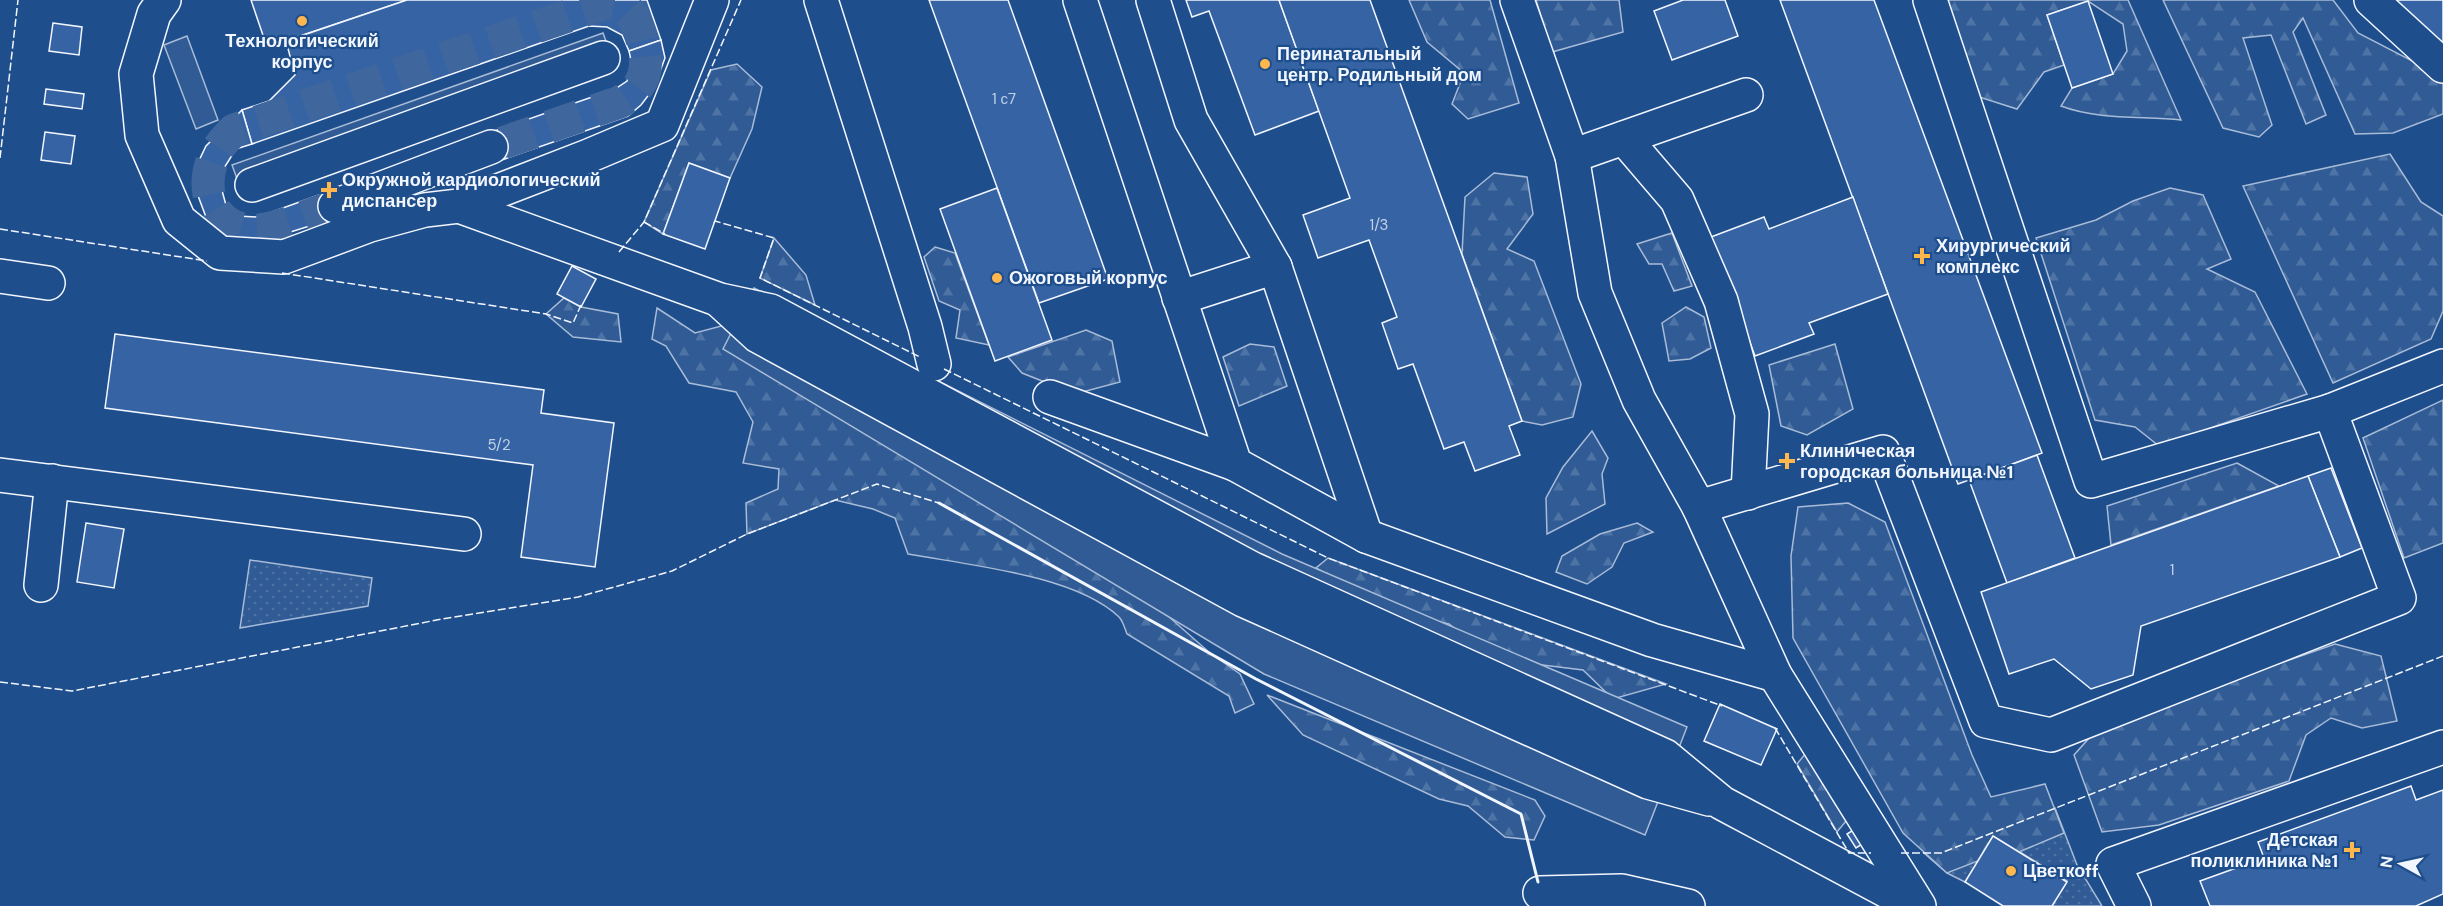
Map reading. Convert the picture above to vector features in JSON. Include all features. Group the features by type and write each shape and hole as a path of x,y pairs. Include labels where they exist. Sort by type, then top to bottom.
{"lane":[{"path":"164,0 154,14 136,74 142,135 179,220 220,253 284,257 370,225 425,210 459,206 586,158 662,124 712,0"},
{"path":"821,0 925,327 934,364"},
{"path":"1080,0 1235,464"},
{"path":"1153,0 1191,120 1275,267 1366,536"},
{"path":"1517,0 1572,156 1595,293 1639,400 1699,507 1775,675 1917,906"},
{"path":"1930,0 2091,481 2330,411 2443,366"},
{"path":"2372,0 2443,66"},
{"path":"252,185 603,58"},
{"path":"1572,156 1746,95"},
{"path":"394,134 425,210"},
{"path":"1623,138 1677,200 1721,301 1752,414 1748,493"},
{"path":"334,206 491,147"},
{"path":"459,206 720,300 771,311 1253,569 1500,698 1665,756 1722,803 1872,898 1917,906"},
{"path":"1179,298 1275,267"},
{"path":"0,276 48,283"},
{"path":"1050,397 1235,464 1366,536 1652,640 1775,675"},
{"path":"1699,507 1882,452 1986,721 2050,735 2399,598 2330,411"},
{"path":"0,475 464,534"},
{"path":"41,585 52,481"},
{"path":"2134,906 2113,864 2443,747"},
{"path":"1540,894 1622,891 1688,906"}],"green space":[{"path":"1409,0 1490,0 1519,103 1468,119 1452,104 1464,73 1427,42"},
{"path":"1536,0 1619,0 1623,32 1552,52"},
{"path":"1945,0 2128,0 2181,120 2105,116 2061,106 2072,88 2113,74 2127,51 2123,24 2088,1 2047,15 2064,65 2044,72 2017,109 1979,97"},
{"path":"2163,0 2333,0 2358,33 2428,69 2443,83 2443,114 2393,133 2355,134 2303,18 2293,32 2326,115 2306,124 2271,35 2243,38 2272,125 2259,137 2223,128"},
{"path":"737,64 762,87 752,129 730,178 689,163 663,234 644,222 711,70"},
{"path":"2390,154 2421,202 2443,216 2443,311 2431,339 2333,383 2243,186"},
{"path":"1494,173 1527,177 1533,214 1507,249 1534,261 1581,384 1573,417 1542,425 1522,421 1462,254 1465,197"},
{"path":"2170,188 2203,195 2231,259 2207,269 2255,292 2307,394 2159,446 2135,427 2095,420 2036,238 2096,220 2133,201"},
{"path":"1672,233 1692,286 1674,291 1662,264 1649,264 1637,244"},
{"path":"774,238 806,275 815,305 760,278"},
{"path":"935,247 955,253 989,345 956,338 960,310 939,301 924,257"},
{"path":"564,298 581,307 618,314 621,342 573,337 546,314"},
{"path":"1686,307 1704,317 1711,348 1690,359 1669,361 1662,323"},
{"path":"657,308 695,333 725,325 1168,616 1210,653 1240,674 1254,704 1235,713 1229,696 1127,634 1119,617 1100,603 1076,591 1020,574 908,554 895,518 873,509 835,500 747,534 746,503 778,489 779,469 743,463 753,422 736,392 689,383 666,346 652,339"},
{"path":"1086,330 1112,341 1120,382 1075,394 1022,373 1008,357"},
{"path":"1250,344 1274,347 1287,386 1239,406 1223,357"},
{"path":"1835,344 1853,409 1807,435 1781,426 1769,365"},
{"path":"2443,400 2443,543 2404,558 2363,438"},
{"path":"1592,431 1608,458 1602,474 1605,504 1547,534 1546,498 1563,467"},
{"path":"2237,463 2279,486 2111,545 2107,506"},
{"path":"1848,503 1885,522 1972,755 1991,797 2045,784 2064,833 2019,852 1993,836 1978,861 1947,873 1903,833 1793,638 1791,556 1798,507"},
{"path":"1637,523 1653,532 1624,543 1612,567 1587,584 1556,572 1562,556 1600,534"},
{"path":"1328,558 1666,684 1613,699 1583,670 1494,659 1449,624 1392,612 1316,568"},
{"path":"250,560 372,578 368,606 240,628"},
{"path":"2335,644 2381,656 2397,721 2362,728 2331,718 2306,735 2289,781 2159,825 2102,832 2074,755 2100,726"},
{"path":"1267,695 1535,800 1545,816 1534,840 1505,837 1468,806 1439,799 1303,735"},
{"path":"1810,748 1851,815 1837,832 1797,764"},
{"path":"2055,808 2077,865 2102,906 2052,906 2067,881 1994,836 1965,882 1947,873 1924,853 1941,853"}],"shaded area":[{"path":"603,33 614,63 243,195 232,165"},
{"path":"187,36 218,120 196,129 164,45"},
{"path":"754,288 1282,554 1687,727 1645,835 1264,674 723,349"}],"building":[{"name":"Технологический корпус","path":"251,0 407,0 267,47"},
{"path":"407,0 647,0 661,40 629,51 622,35 607,27 589,26 252,144 242,110 269,101 295,75 286,41"},
{"path":"929,0 1008,0 1108,279 1039,303"},
{"name":"Перинатальный центр. Родильный дом","path":"1186,0 1279,0 1319,111 1255,135 1209,11 1192,17"},
{"path":"1279,0 1370,0 1522,421 1509,426 1520,455 1475,471 1464,442 1444,449 1413,364 1398,369 1382,323 1397,317 1369,240 1318,258 1303,215 1350,198"},
{"path":"1683,0 1725,0 1738,36 1672,60 1654,11"},
{"name":"Хирургический комплекс","path":"1780,0 1874,0 2042,453 1958,484"},
{"path":"2395,0 2443,0 2443,44"},
{"path":"2088,1 2113,74 2072,88 2047,15"},
{"path":"53,23 82,27 79,55 49,51"},
{"path":"661,40 665,58 654,88 641,105 628,116 496,162 486,134 615,89 627,81 632,65 629,51"},
{"path":"46,89 84,94 82,109 44,104"},
{"path":"242,110 252,144 236,149 224,168 221,187 226,205 238,216 258,217 330,191 338,217 259,242 237,241 219,233 206,217 197,193 196,167 206,146"},
{"path":"45,132 75,136 71,164 41,160"},
{"path":"689,163 730,178 705,249 663,234"},
{"name":"Ожоговый корпус","path":"997,188 1052,340 995,361 940,209"},
{"path":"1853,197 1888,294 1809,323 1814,334 1755,356 1711,237 1764,217 1769,229"},
{"path":"572,266 596,279 581,307 557,294"},
{"path":"115,334 544,390 541,413 614,423 595,567 521,557 533,465 105,408"},
{"path":"2037,455 2075,558 2007,583 1969,480"},
{"path":"2331,468 2362,548 2340,557 2308,476"},
{"path":"2308,476 2340,557 2141,626 2133,675 2091,689 2054,659 2009,674 1981,592"},
{"path":"86,523 124,529 114,588 77,582"},
{"path":"1720,704 1777,729 1761,765 1704,741"},
{"name":"Детская поликлиника №1","path":"2411,786 2416,800 2443,790 2443,894 2416,906 2210,906 2200,881 2264,858 2258,842"},
{"path":"1858,827 1867,841 1856,848 1847,834"},
{"name":"Цветкоff","path":"1993,836 2067,882 2052,906 2003,906 1965,882"}],"tunnel":[{"path":"335,206 268,229 245,230 224,220 216,212 208,190 211,164 220,145 234,130 606,3 625,8 633,17 644,47 646,65 637,88 620,102 491,147"}],"fence":[{"path":"0,158 18,0"},
{"path":"619,252 644,222 741,0"},
{"path":"714,223 715,221 774,238 760,278 920,357"},
{"path":"644,222 665,234"},
{"path":"0,229 207,261"},
{"path":"282,273 546,314 573,323 581,305"},
{"path":"944,369 1328,558 1722,706"},
{"path":"0,682 72,691 442,619 578,597 672,571 747,534 877,484 939,503"},
{"path":"1901,853 1941,853 2443,656"},
{"path":"1775,728 1849,853 1871,853"}],"wall":[{"path":"939,503 1256,679 1521,814 1538,882"}],"place":[{"name":"Технологический корпус","path":"302,21"},
{"name":"Перинатальный центр. Родильный дом","path":"1265,64"},
{"name":"Окружной кардиологический диспансер","path":"329,190"},
{"name":"Хирургический комплекс","path":"1922,256"},
{"name":"Ожоговый корпус","path":"997,278"},
{"name":"Клиническая городская больница №1","path":"1787,461"},
{"name":"Детская поликлиника №1","path":"2352,850"},
{"name":"Цветкоff","path":"2011,871"}]}
